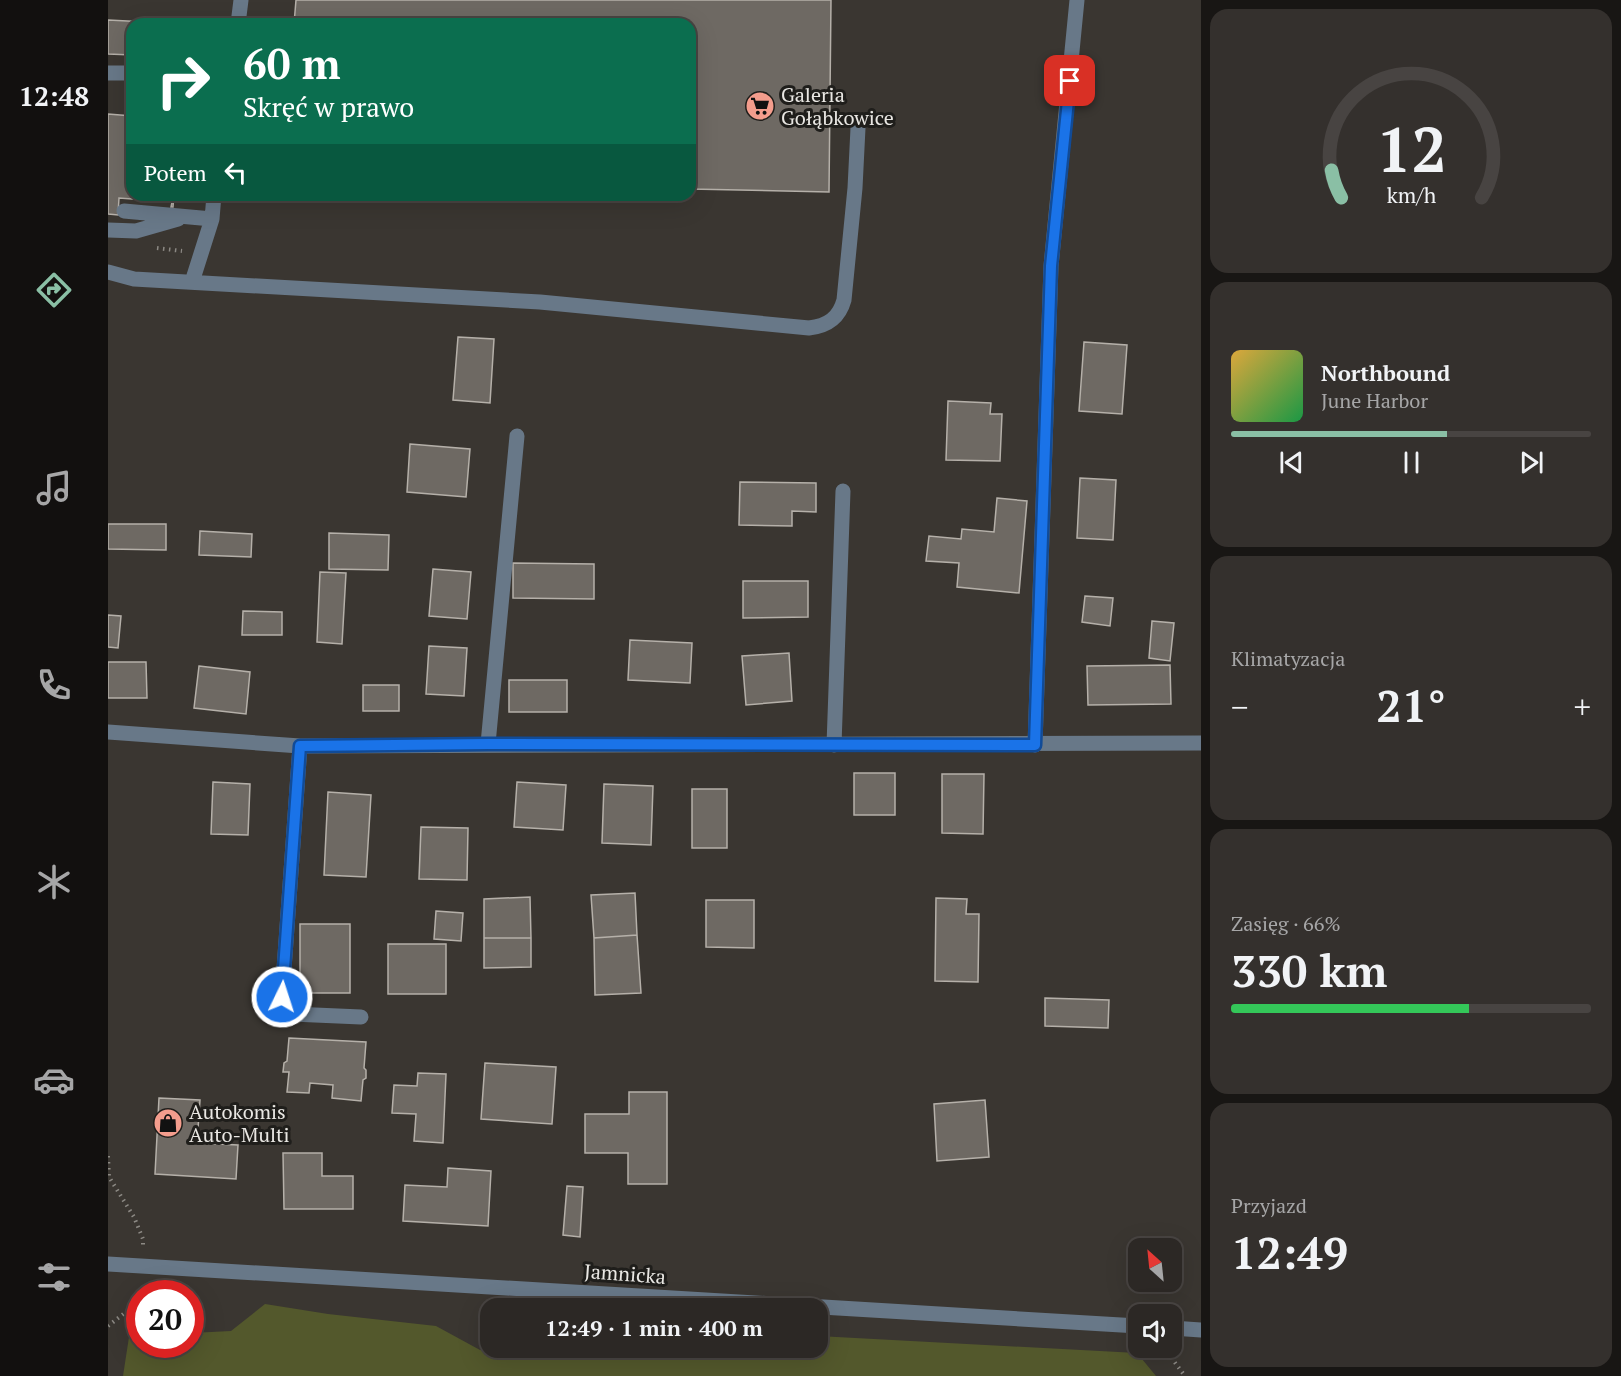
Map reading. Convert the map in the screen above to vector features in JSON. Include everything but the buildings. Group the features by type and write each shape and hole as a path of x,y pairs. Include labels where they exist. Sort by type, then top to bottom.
{"street":[{"path":"239,18 241,0"},
{"path":"1035,745 1051,266 1077,0"},
{"path":"108,73 126,74"},
{"path":"108,272 134,279 540,302 809,328 819,327 829,323 837,316 844,300 855,188 858,128"},
{"path":"192,282 212,219 214,201"},
{"path":"124,211 212,219"},
{"path":"108,230 136,231 178,219 193,218"},
{"path":"108,284 134,279"},
{"path":"488,744 517,436"},
{"path":"834,745 843,491"},
{"path":"108,732 300,746 1201,743"},
{"path":"300,746 282,997 292,1014 361,1017"},
{"name":"Jamnicka","path":"108,1264 1128,1325"},
{"path":"1182,1329 1201,1330"}],"path":[{"path":"108,1156 109,1177 134,1217 143,1239 143,1246"},
{"path":"108,1326 126,1312"},
{"path":"1171,1358 1185,1376"}],"green space":[{"path":"265,1304 328,1314 436,1326 480,1350 480,1358 828,1358 828,1337 1128,1353 1128,1358 1141,1358 1156,1376 123,1376 126,1356 204,1358 204,1332 231,1331"}],"place":[{"name":"Galeria Gołąbkowice","path":"760,106"},
{"name":"Autokomis Auto-Multi","path":"168,1123"}],"route":[{"path":"282,997 300,746 1035,745 1051,266 1070,81"}]}
